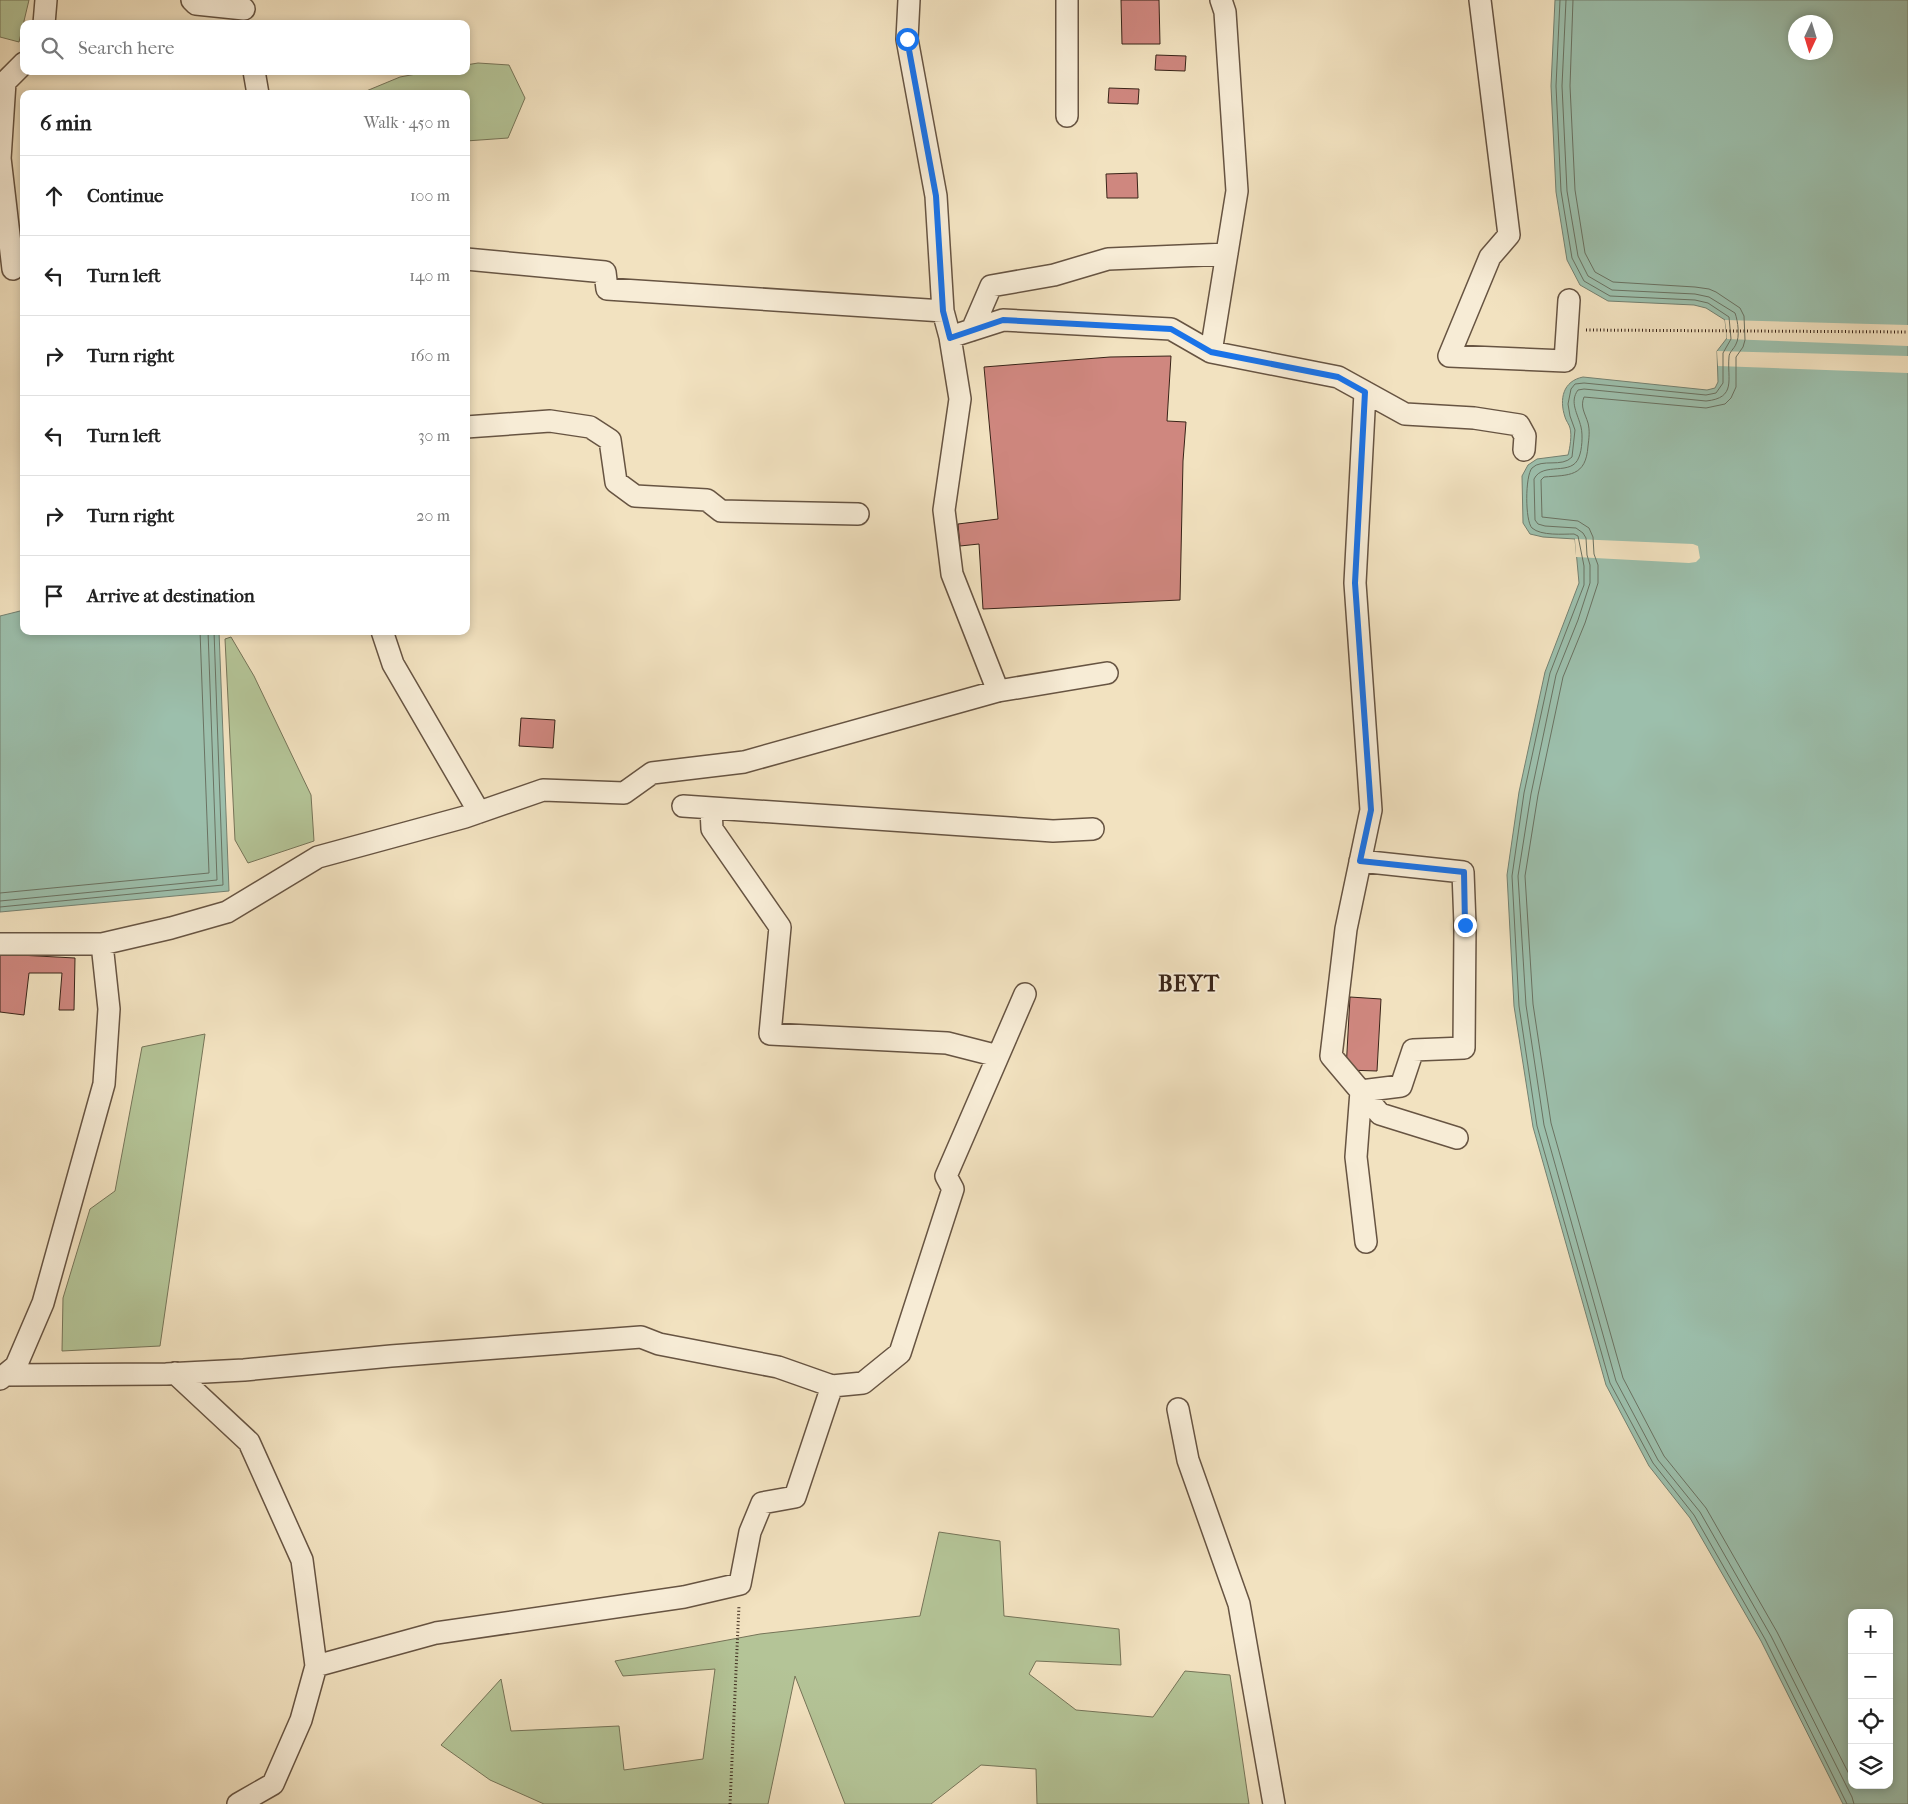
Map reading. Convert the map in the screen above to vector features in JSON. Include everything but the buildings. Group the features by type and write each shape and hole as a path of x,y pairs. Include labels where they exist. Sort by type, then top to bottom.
{"street":[{"path":"44,20 46,0"},
{"path":"192,0 196,4 244,11"},
{"path":"909,0 907,39 936,196 943,311 950,338 960,399 944,510 952,574 998,691"},
{"path":"1067,0 1067,116"},
{"path":"1211,352 1237,191 1225,12 1222,0"},
{"path":"1480,0 1509,235 1490,258 1449,356 1565,361 1569,300"},
{"path":"12,269 0,158 6,82 20,66"},
{"path":"255,75 257,90"},
{"path":"972,330 991,286 1054,275 1108,259 1227,254"},
{"path":"470,259 605,272 607,289 943,311"},
{"path":"950,338 1003,320 1171,329 1211,352 1338,377 1405,414 1474,418 1519,425 1525,436 1524,450"},
{"path":"1365,392 1355,583 1371,810 1346,929 1331,1056 1380,1114 1457,1138"},
{"path":"470,426 550,421 590,427 610,440 616,482 635,496 707,500 721,511 858,514"},
{"path":"383,635 393,664 479,812"},
{"path":"0,944 102,944 228,912 318,857 479,812 543,790 624,793 652,773 744,762 998,691 1107,673"},
{"path":"683,806 1053,831 1093,829"},
{"path":"711,809 712,829 780,927 770,1034 947,1043 998,1056"},
{"path":"1360,861 1464,872 1465,925 1464,1048 1413,1050 1402,1086 1361,1091"},
{"path":"2,1377 16,1366 43,1303 104,1084 109,1009 102,944"},
{"path":"2,1377 244,1370 391,1356 641,1337 659,1344 778,1367 832,1386 863,1382 900,1353 953,1189 946,1176 1025,994"},
{"path":"1361,1091 1356,1157 1366,1242"},
{"path":"175,1373 249,1442 302,1560 316,1666 301,1720 273,1784 238,1804"},
{"path":"316,1666 436,1633 684,1597 740,1584 750,1532 762,1503 795,1497 832,1386"},
{"path":"1178,1409 1188,1460 1239,1604 1274,1804"}],"path":[{"path":"1567,330 1908,332"},
{"path":"730,1804 740,1584"}],"shaded area":[{"path":"0,0 29,0 24,20 20,20 19,42 0,37"},
{"path":"470,64 509,65 525,98 508,138 470,141 470,90 369,90 400,77 411,75 470,75"},
{"path":"231,637 254,676 311,795 314,841 248,863 235,840 225,639"},
{"path":"205,1034 160,1346 62,1351 63,1298 90,1209 115,1191 142,1047"},
{"path":"939,1532 1000,1541 1004,1616 1119,1629 1121,1665 1036,1661 1029,1674 1076,1710 1153,1717 1185,1671 1230,1675 1249,1804 1037,1804 1036,1769 981,1765 931,1804 845,1804 795,1676 768,1804 544,1804 490,1780 441,1745 501,1679 511,1731 619,1726 624,1770 703,1759 715,1669 623,1676 615,1661 760,1634 920,1616"}],"water":[{"path":"1555,0 1908,0 1908,1804 1843,1804 1761,1641 1690,1518 1649,1466 1606,1385 1533,1127 1514,1006 1507,875 1519,792 1545,672 1579,583 1575,539 1543,537 1530,534 1523,523 1522,476 1528,465 1537,459 1568,455 1571,431 1562,404 1564,392 1571,382 1583,377 1707,390 1715,388 1718,382 1717,351 1727,338 1725,320 1706,308 1694,305 1608,301 1580,285 1567,260 1556,192 1551,86"},
{"path":"20,611 20,635 219,635 229,891 0,912 0,616"}],"pier":[{"path":"1725,320 1908,325 1908,346 1727,339"},
{"path":"1717,351 1908,356 1908,373 1718,366"},
{"path":"1575,539 1693,544 1698,546 1700,558 1696,562 1689,563 1576,557"}],"district":[{"name":"BEYT","path":"1189,983"}],"route":[{"path":"907,39 936,196 943,311 950,338 1003,320 1171,329 1211,352 1338,377 1365,392 1355,583 1371,810 1360,861 1464,872 1465,925"}]}
